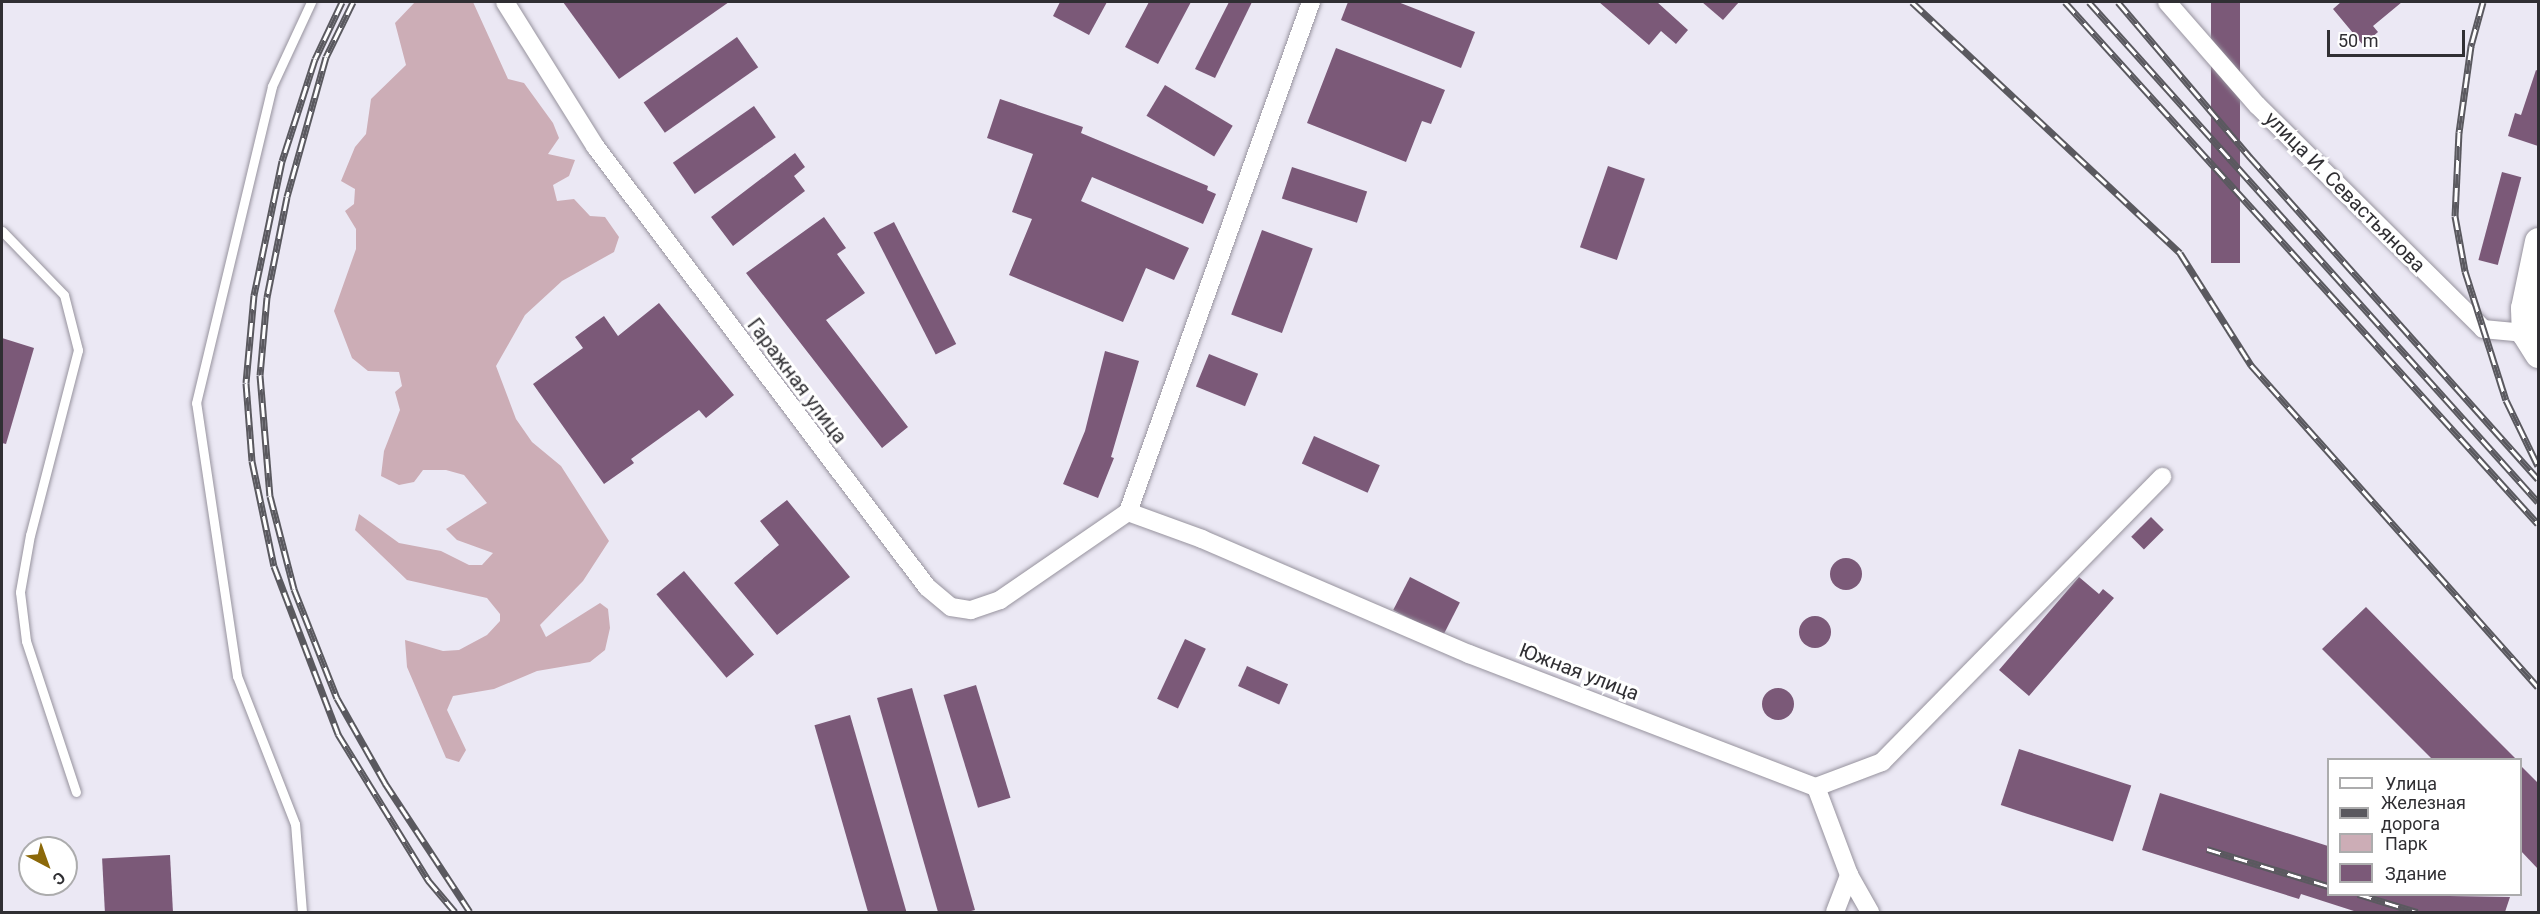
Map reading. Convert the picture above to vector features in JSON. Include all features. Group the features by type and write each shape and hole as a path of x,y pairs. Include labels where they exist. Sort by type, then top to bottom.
{"street":[{"name":"Гаражная улица","path":"505,2 595,146 927,588 951,607 971,610 1000,600 1128,512"},
{"path":"1128,512 1311,2"},
{"name":"улица И. Севастьянова","path":"2167,2 2257,105 2483,330 2532,343"},
{"path":"2532,343 2524,308 2538,241"},
{"path":"1870,912 1849,875 1816,787 1882,762 2162,477"},
{"name":"Южная улица","path":"1128,512 1202,539 1469,654 1816,787"},
{"path":"1834,912 1849,875"}],"lane":[{"path":"302,912 295,824 237,676 196,403 272,86 311,2"},
{"path":"2,231 64,295 78,350 30,535 21,592 26,641 76,792"}],"green space":[{"path":"415,2 473,2 508,79 524,83 553,123 559,138 548,154 575,160 569,176 553,185 557,201 574,199 590,216 605,217 619,237 614,252 562,281 525,315 496,366 516,419 532,442 561,466 609,541 583,581 540,625 546,637 600,603 608,609 610,628 605,650 590,662 537,671 494,689 453,696 447,710 466,750 459,762 446,758 407,667 405,640 443,651 459,650 487,635 500,621 500,614 487,598 407,580 355,530 359,514 399,543 441,551 469,565 482,565 493,553 457,540 446,529 487,503 464,475 446,470 423,470 414,482 399,485 381,476 384,451 400,410 395,392 402,386 399,372 368,371 352,358 334,311 356,249 356,229 345,211 354,204 355,189 341,181 355,147 366,134 371,99 406,65 395,23"}],"building":[{"path":"563,2 729,2 619,79"},
{"path":"1060,2 1107,2 1089,35 1053,16"},
{"path":"1149,2 1191,2 1158,64 1125,47"},
{"path":"1229,2 1252,2 1215,78 1195,69"},
{"path":"1348,2 1398,2 1475,32 1461,68 1341,20"},
{"path":"1599,2 1657,2 1688,30 1676,44 1661,31 1649,45"},
{"path":"1702,2 1739,2 1723,20"},
{"path":"2211,2 2240,2 2240,263 2211,263"},
{"path":"2341,2 2402,2 2373,26 2378,32 2363,45 2333,9"},
{"path":"737,37 758,67 665,133 644,102"},
{"path":"1336,48 1445,90 1431,124 1422,121 1406,162 1307,123"},
{"path":"2536,70 2538,71 2538,146 2508,136 2515,113 2521,115"},
{"path":"1165,85 1233,126 1214,157 1146,116"},
{"path":"1000,99 1083,127 1081,133 1208,186 1207,190 1216,194 1203,224 1092,177 1081,201 1189,248 1174,280 1146,268 1123,322 1009,275 1032,219 1012,212 1033,154 987,138"},
{"path":"754,106 776,137 695,194 673,163"},
{"path":"795,153 805,167 794,176 805,191 733,246 711,217"},
{"path":"1608,166 1645,179 1617,260 1580,247"},
{"path":"1292,167 1367,191 1357,223 1282,198"},
{"path":"2502,172 2521,177 2498,265 2478,260"},
{"path":"824,217 846,248 837,254 865,293 826,320 908,427 882,448 746,273"},
{"path":"894,222 956,344 936,355 874,232"},
{"path":"1262,230 1313,248 1282,333 1231,315"},
{"path":"659,303 734,395 706,418 699,410 631,459 634,463 604,484 533,384 583,348 575,337 604,316 618,336"},
{"path":"2,338 34,348 6,444 2,443"},
{"path":"1105,351 1139,361 1111,457 1114,458 1098,498 1063,484 1085,431"},
{"path":"1209,354 1258,374 1245,406 1196,386"},
{"path":"1314,436 1380,465 1368,493 1302,463"},
{"path":"787,500 850,577 777,635 734,583 779,545 760,521"},
{"path":"2151,517 2164,530 2144,550 2131,537"},
{"path":"1846,558 1858,562 1862,574 1858,586 1846,590 1834,586 1830,574 1834,562"},
{"path":"684,571 754,654 726,678 656,594"},
{"path":"1410,577 1460,602 1443,635 1393,610"},
{"path":"2079,577 2099,594 2103,589 2114,598 2029,696 1999,670"},
{"path":"2366,607 2515,758 2431,758 2322,649"},
{"path":"1815,616 1826,621 1831,632 1826,643 1815,648 1804,643 1799,632 1804,621"},
{"path":"1185,639 1206,649 1178,709 1157,699"},
{"path":"1247,666 1288,684 1279,704 1238,686"},
{"path":"976,685 1010,798 978,808 943,695"},
{"path":"912,688 975,910 938,912 877,698"},
{"path":"1778,688 1789,693 1794,704 1789,715 1778,720 1767,715 1762,704 1767,693"},
{"path":"850,715 906,912 868,912 814,725"},
{"path":"2019,749 2131,785 2113,842 2001,805"},
{"path":"2522,767 2538,783 2538,869 2522,852"},
{"path":"2160,793 2327,846 2327,896 2510,897 2505,912 2357,912 2301,894 2299,899 2142,850"},
{"path":"170,855 173,912 105,912 102,859"}],"railway":[{"path":"342,2 315,59 282,161 254,295 246,383 252,461 274,566 338,734 428,880 455,912"},
{"path":"353,2 326,57 287,197 267,297 260,375 270,496 294,589 337,698 385,783 470,912"},
{"path":"1912,2 2180,253 2251,365 2538,687"},
{"path":"2065,2 2538,524"},
{"path":"2089,2 2538,502"},
{"path":"2118,2 2250,157 2538,479"},
{"path":"2483,2 2471,46 2459,132 2455,216 2465,271 2506,400 2538,466"},
{"path":"2207,849 2327,886"},
{"path":"2365,896 2417,912"}]}
